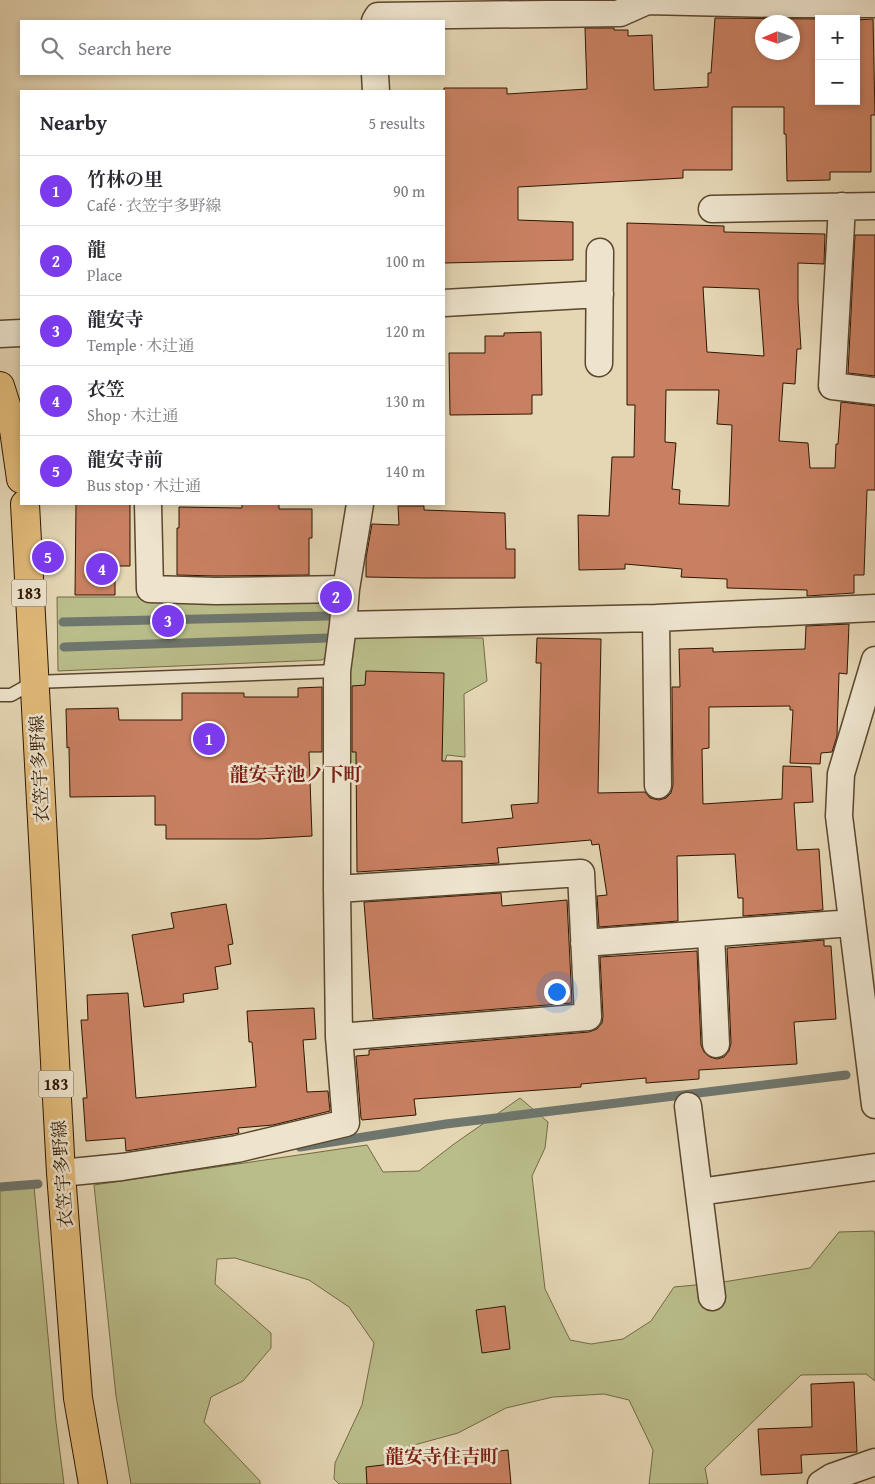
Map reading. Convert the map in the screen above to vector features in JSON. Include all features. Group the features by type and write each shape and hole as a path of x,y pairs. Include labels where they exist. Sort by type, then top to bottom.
{"main road":[{"path":"0,386 14,430 20,472"},
{"name":"183","path":"25,505 34,682"},
{"name":"衣笠宇多野線","path":"34,682 61,1173 78,1398 93,1484"}],"street":[{"path":"376,20 378,16 620,13 647,1 875,4"},
{"path":"375,75 376,90"},
{"path":"842,206 832,386 875,390"},
{"path":"712,209 875,206"},
{"path":"599,363 600,252"},
{"path":"445,303 600,294"},
{"path":"0,334 20,333"},
{"path":"148,505 150,590 346,589"},
{"path":"61,1173 122,1167 237,1150 346,1123 339,1037 337,671 346,589 360,505"},
{"path":"343,625 656,618 875,608"},
{"path":"656,618 658,785"},
{"path":"875,660 841,774 839,816 852,923 869,1017 875,1105"},
{"path":"337,890 581,873 588,1017 339,1037"},
{"path":"584,943 852,923"},
{"path":"711,934 716,1044"},
{"path":"688,1106 712,1296"},
{"path":"699,1192 875,1168"},
{"path":"821,1484 832,1477 875,1462"}],"lane":[{"path":"0,695 11,695 34,682 337,671"}],"green space":[{"path":"57,597 336,597 328,655 322,660 58,671"},
{"path":"348,637 483,638 487,681 464,694 465,757 447,755 444,764 381,771 347,769"},
{"path":"520,1098 548,1122 545,1148 532,1176 545,1289 570,1340 591,1344 623,1339 651,1321 674,1287 717,1283 810,1268 839,1232 874,1231 875,1381 866,1374 801,1375 705,1468 708,1484 649,1484 653,1450 629,1400 604,1394 553,1397 506,1408 458,1433 396,1450 392,1484 339,1484 334,1479 335,1463 362,1405 374,1343 349,1307 309,1280 235,1258 217,1259 215,1284 271,1333 271,1348 243,1381 211,1397 204,1422 260,1481 260,1484 131,1484 116,1396 94,1185 367,1145 383,1172 419,1171"},
{"path":"34,1186 56,1422 64,1484 0,1484 0,1187"}],"building":[{"path":"715,18 755,18 755,60 800,60 800,19 815,19 815,105 860,105 860,20 873,19 875,115 871,115 871,172 830,172 830,180 787,181 784,107 732,107 732,170 683,170 683,178 518,187 518,220 573,222 573,260 445,263 444,88 507,88 507,94 587,89 585,28 628,30 628,36 652,35 654,90 708,87 708,73 711,73"},
{"path":"627,223 724,226 724,232 825,234 824,264 798,263 801,349 797,349 795,384 783,383 779,441 808,443 810,468 835,468 841,402 875,406 875,490 867,490 864,575 854,575 854,593 807,596 807,590 727,588 727,579 681,577 682,569 625,564 625,569 579,570 578,515 609,516 612,457 634,457 635,405 627,405","holes":["703,287 759,289 764,356 707,352","666,390 719,390 717,424 732,425 729,506 679,504 680,490 672,489 676,443 665,442"]},
{"path":"855,235 875,235 875,376 848,373"},
{"path":"541,332 542,395 532,395 532,414 450,415 449,353 485,353 485,336 504,336 504,333"},
{"path":"76,505 130,505 130,566 115,566 115,595 75,595"},
{"path":"242,505 279,505 279,509 312,509 312,538 309,538 309,575 177,575 179,507 242,508"},
{"path":"398,506 424,506 424,510 505,513 506,549 515,549 515,578 366,577 366,558 372,524 399,525"},
{"path":"849,624 847,674 839,673 837,736 832,752 821,753 820,764 790,763 793,710 790,710 790,706 709,707 709,748 702,749 703,804 782,799 783,766 811,767 813,802 794,803 797,850 819,849 823,910 743,916 743,898 738,898 735,854 677,856 678,921 599,927 597,896 607,895 599,844 592,845 591,840 497,848 499,863 357,872 356,752 352,752 352,686 365,685 366,671 444,673 442,761 462,761 462,823 513,818 511,805 538,803 541,663 536,663 537,638 601,639 598,793 645,792 650,798 659,800 666,798 671,793 673,785 672,687 680,687 679,649 713,648 713,652 805,649 806,626"},
{"path":"322,687 322,752 309,752 312,836 259,839 166,839 166,825 155,825 155,796 70,797 66,709 118,708 119,720 182,720 182,693 244,693 244,697 298,697 298,688"},
{"path":"501,893 502,906 567,900 572,1003 373,1019 364,902"},
{"path":"226,904 233,944 228,945 231,964 215,967 218,989 183,994 184,1002 144,1007 132,935 174,928 171,913"},
{"path":"824,940 824,946 831,946 836,1019 794,1022 797,1064 699,1070 699,1079 646,1083 646,1078 581,1084 581,1087 414,1099 416,1115 362,1120 361,1118 356,1056 369,1055 369,1050 589,1032 597,1029 602,1023 603,1016 600,957 697,951 701,1045 704,1052 710,1057 717,1059 724,1057 729,1051 731,1043 727,948"},
{"path":"128,993 136,1098 256,1087 252,1042 249,1042 247,1011 314,1008 316,1039 303,1040 307,1092 328,1091 330,1111 273,1125 238,1128 239,1133 234,1134 126,1151 125,1138 86,1141 83,1098 87,1098 81,1020 88,1020 87,995"},
{"path":"505,1306 510,1349 482,1353 476,1310"},
{"path":"854,1382 857,1452 801,1455 802,1473 761,1475 758,1429 812,1427 811,1384"},
{"path":"508,1450 511,1484 367,1484 366,1467"}],"waterway":[{"path":"63,622 329,616"},
{"path":"64,647 328,638"},
{"path":"300,1147 446,1124 846,1075"},
{"path":"0,1187 38,1184"}],"place":[{"name":"龍安寺前","path":"48,557"},
{"name":"衣笠","path":"102,569"},
{"name":"龍","path":"336,597"},
{"name":"龍安寺","path":"168,621"},
{"name":"竹林の里","path":"209,739"}],"district":[{"name":"龍安寺池ノ下町","path":"296,774"},
{"name":"龍安寺住吉町","path":"442,1456"}]}
